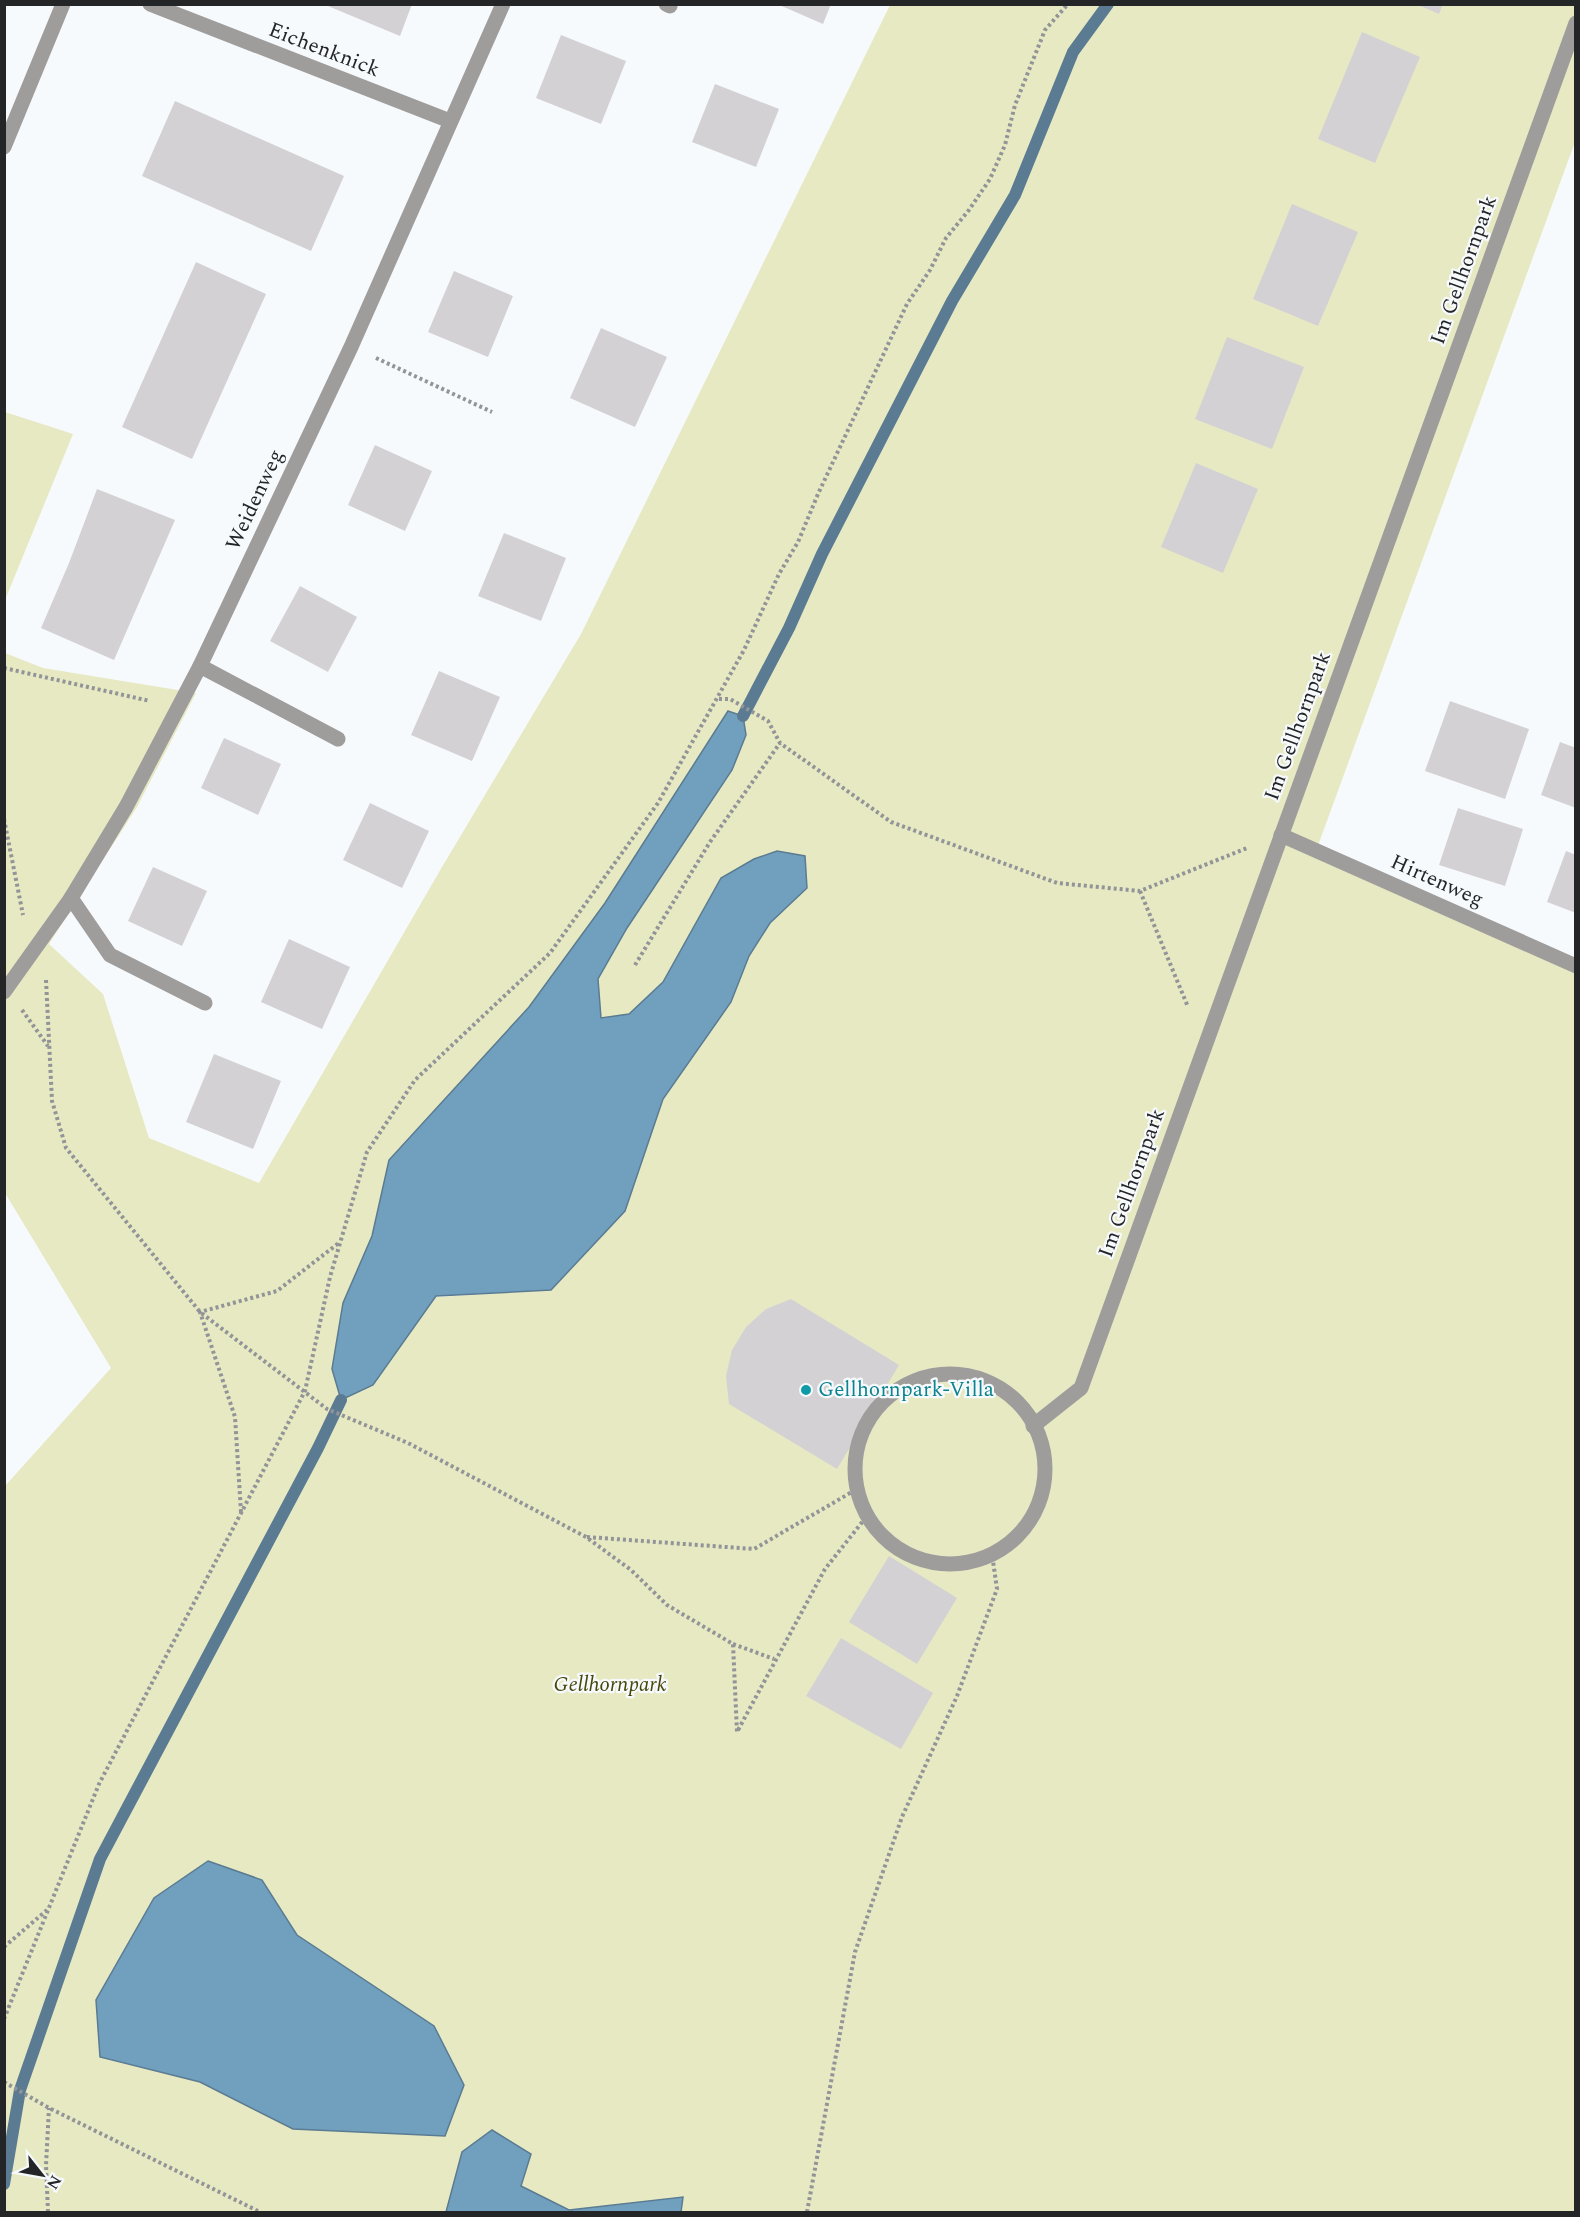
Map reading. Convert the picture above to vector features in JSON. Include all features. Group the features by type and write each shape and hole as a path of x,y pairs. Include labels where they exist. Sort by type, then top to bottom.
{"street":[{"path":"4,147 63,4"},
{"name":"Eichenknick","path":"150,4 450,121"},
{"name":"Weidenweg","path":"6,991 71,898 126,807 200,666 351,347 503,4"},
{"name":"Im Gellhornpark","path":"1034,1426 1081,1388 1575,22"},
{"path":"200,666 338,739"},
{"name":"Hirtenweg","path":"1281,835 1575,966"},
{"path":"71,898 110,955 205,1003"},
{"path":"938,1374 971,1376 1002,1389 1026,1411 1041,1441 1046,1470 1040,1500 1027,1527 1005,1547 978,1561 948,1565 919,1560 893,1546 872,1525 858,1498 857,1490 854,1465 862,1432 880,1405 906,1384 938,1374"}],"path":[{"path":"4,2019 99,1784 305,1391 330,1277 366,1152 415,1080 550,953 658,803 718,699 744,650 779,574 798,542 831,465 907,304 930,270 946,238 990,179 1005,145 1014,105 1046,30 1068,4"},
{"path":"351,347 492,412"},
{"path":"4,668 178,707"},
{"path":"718,699 730,699 768,721 780,743 891,822 1057,883 1140,891 1281,835"},
{"path":"635,964 710,842 780,743"},
{"path":"4,819 33,952 46,978 52,1101 66,1148 200,1312 327,1409 408,1443 586,1537 631,1570 667,1605 733,1644 774,1659"},
{"path":"1140,891 1205,1046"},
{"path":"6,991 48,1046"},
{"path":"200,1312 277,1291 341,1241"},
{"path":"200,1312 235,1417 241,1513"},
{"path":"586,1537 754,1549 857,1490"},
{"path":"733,1644 736,1732 825,1569 867,1516"},
{"path":"807,2212 855,1952 902,1817 957,1696 997,1589 992,1554"},
{"path":"4,1947 47,1910"},
{"path":"4,2082 48,2108 260,2212"},
{"path":"48,2108 46,2165 48,2212"}],"green space":[{"name":"Gellhornpark","path":"890,5 1575,5 1575,142 1316,851 1575,968 1575,2212 681,2212 682,2197 569,2210 462,2152 446,2212 5,2212 5,1486 111,1368 5,1193 5,653 43,668 196,693 137,807 49,944 103,994 149,1138 259,1183 442,867 581,634","holes":["728,712 627,928 598,979 601,1019 629,1014 663,981 721,878 807,888 770,923 749,956 731,1002 663,1099 625,1211 551,1290 343,1303 372,1236 389,1160 529,1007 605,903","262,1880 297,1935 293,2129 200,2082 100,2057"]},
{"path":"4,412 73,434 5,600"}],"water":[{"path":"728,711 743,716 746,735 732,770 627,928 598,979 601,1018 629,1014 663,982 721,878 754,859 777,851 805,856 807,888 770,923 749,956 731,1002 663,1099 625,1211 551,1290 436,1296 373,1385 341,1400 332,1369 343,1303 372,1236 389,1160 529,1007 605,903"},
{"path":"208,1861 262,1880 297,1935 434,2026 464,2085 445,2136 293,2129 200,2082 100,2057 96,2000 154,1898"},
{"path":"492,2130 531,2154 521,2186 569,2210 683,2197 681,2212 446,2212 462,2152"}],"building":[{"path":"323,4 412,4 400,36"},
{"path":"777,4 831,4 823,24"},
{"path":"1416,4 1443,4 1439,14"},
{"path":"1362,32 1420,57 1375,163 1318,139"},
{"path":"561,35 626,61 601,124 536,98"},
{"path":"715,84 779,109 756,167 692,142"},
{"path":"175,101 344,176 311,251 142,176"},
{"path":"1292,204 1358,232 1318,326 1253,299"},
{"path":"196,262 266,294 192,459 122,427"},
{"path":"454,271 513,296 488,357 428,332"},
{"path":"601,328 667,357 635,427 570,398"},
{"path":"1227,337 1304,367 1272,449 1195,419"},
{"path":"375,445 432,471 405,531 348,505"},
{"path":"1196,463 1258,489 1223,573 1161,547"},
{"path":"97,489 175,520 114,660 41,628"},
{"path":"504,533 566,558 541,621 478,596"},
{"path":"300,586 357,617 328,672 270,641"},
{"path":"439,671 500,697 472,761 411,735"},
{"path":"1450,701 1529,729 1505,799 1425,771"},
{"path":"224,738 281,764 258,815 201,788"},
{"path":"1560,742 1576,748 1576,808 1541,795"},
{"path":"370,803 429,831 402,888 343,860"},
{"path":"1458,808 1523,829 1505,886 1439,865"},
{"path":"1566,851 1576,855 1576,913 1547,902"},
{"path":"153,867 207,891 182,946 128,921"},
{"path":"289,939 350,967 322,1029 261,1002"},
{"path":"214,1054 281,1081 253,1149 186,1122"},
{"name":"Gellhornpark-Villa","path":"791,1299 899,1365 837,1469 729,1404 726,1376 732,1350 746,1327 766,1309"},
{"path":"889,1556 957,1598 917,1664 849,1622"},
{"path":"841,1638 933,1693 901,1749 806,1696"}],"waterway":[{"path":"743,716 789,628 822,554 952,301 1015,195 1073,52 1108,4"},
{"path":"4,2184 20,2090 100,1859 318,1448 341,1400"}],"place":[{"name":"Gellhornpark-Villa","path":"806,1390"}]}
